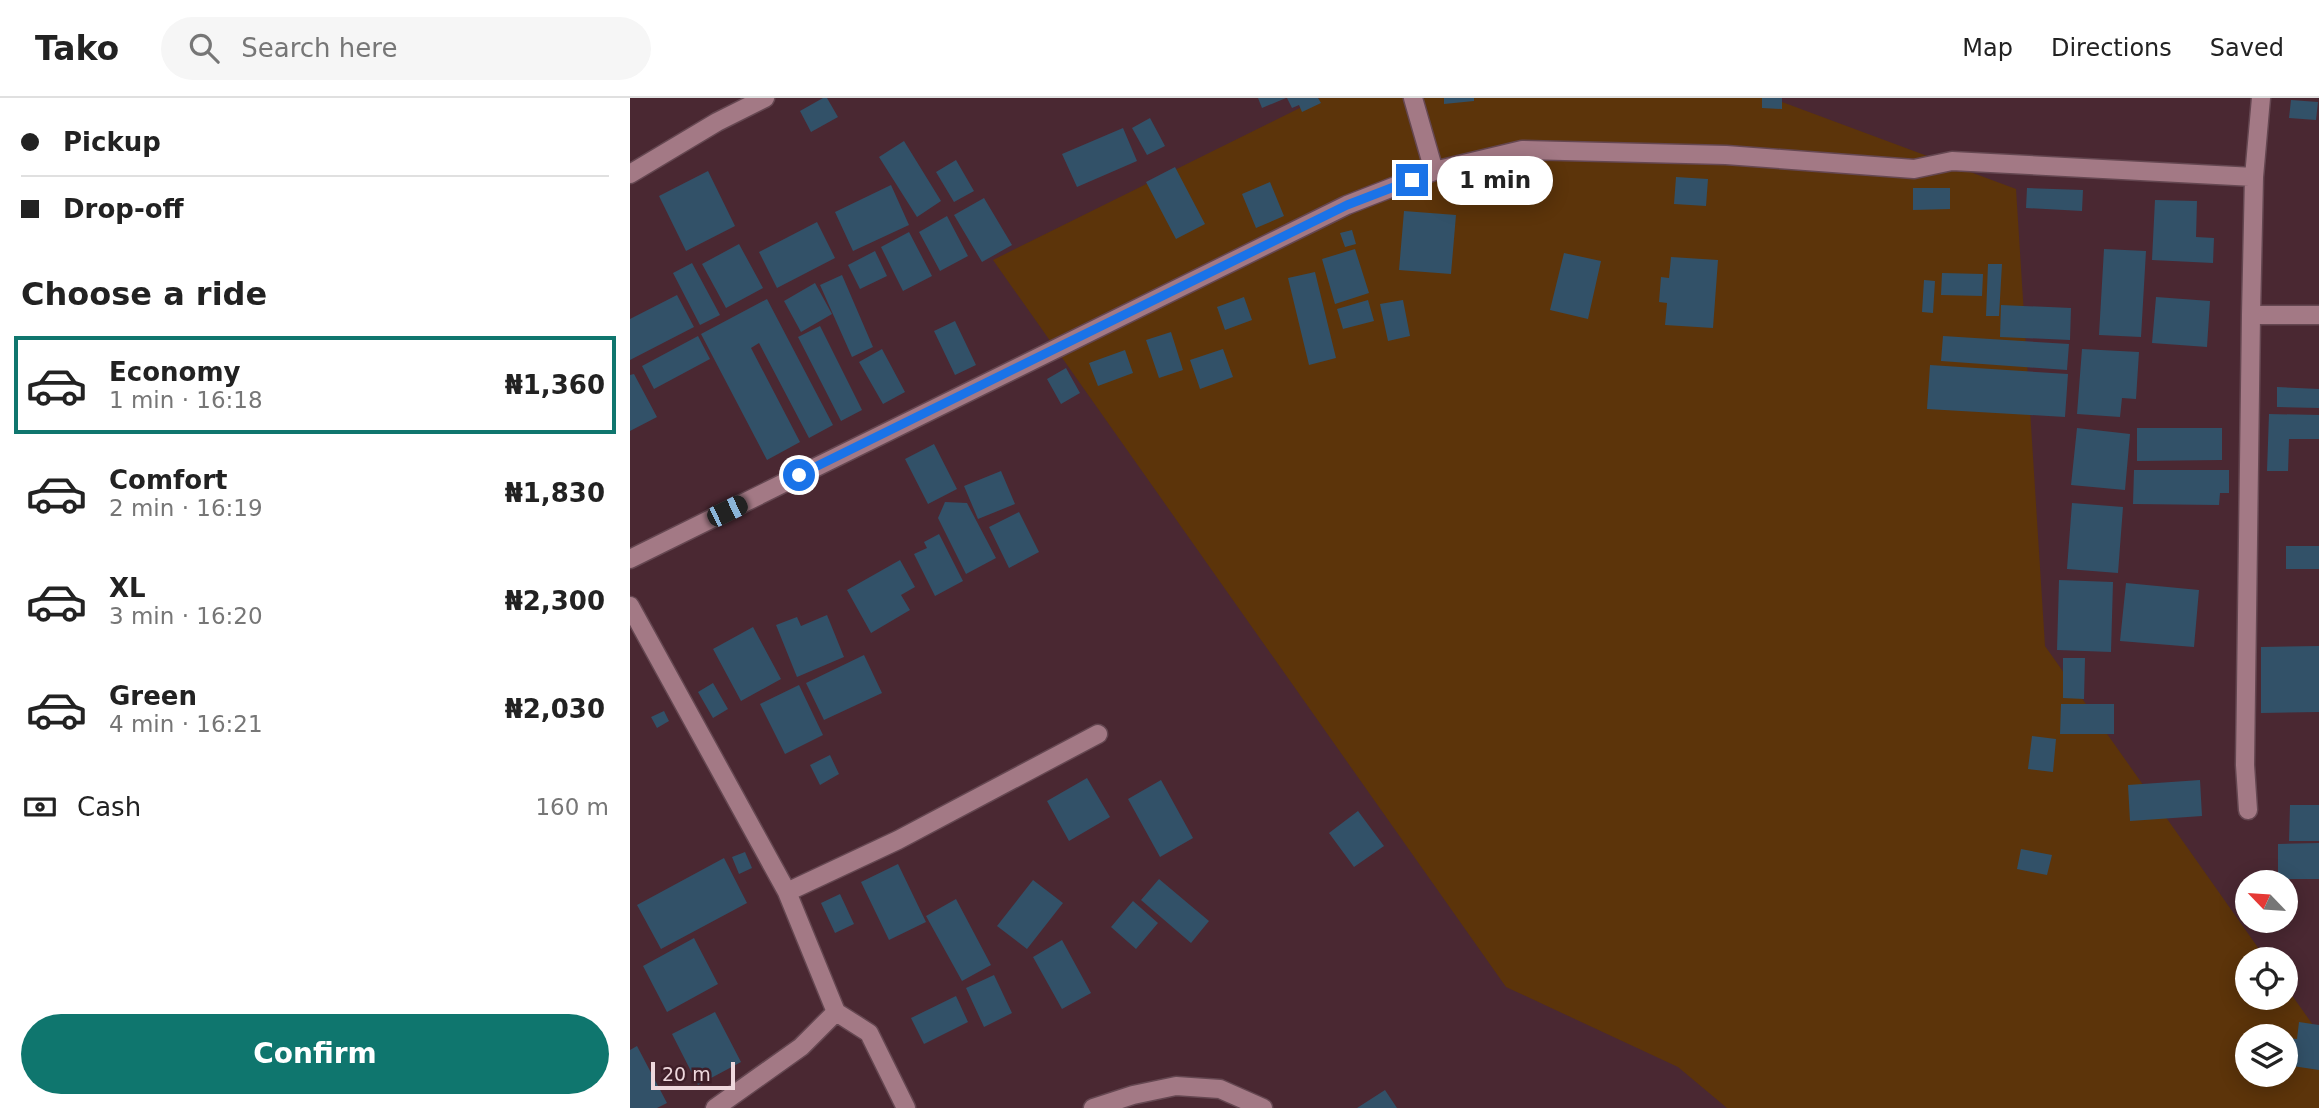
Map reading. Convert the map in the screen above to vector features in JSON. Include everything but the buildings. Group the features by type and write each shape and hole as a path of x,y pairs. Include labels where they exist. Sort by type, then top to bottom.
{"street":[{"path":"630,174 718,122 765,98"},
{"path":"1413,98 1434,171"},
{"path":"2248,810 2245,765 2251,314 2254,177 2261,98"},
{"path":"630,559 1347,205 1434,171 1522,149 1726,155 1914,169 1952,161 2254,177"},
{"path":"2251,314 2319,316"},
{"path":"630,606 788,892 836,1012 869,1033 906,1108"},
{"path":"788,892 898,840 1098,734"},
{"path":"716,1108 801,1047 836,1012"},
{"path":"1093,1108 1133,1095 1176,1086 1220,1089 1263,1108"}],"shaded area":[{"path":"1320,98 1771,98 2016,189 2045,646 2235,915 2235,933 2248,933 2258,947 2235,947 2235,1010 2298,1010 2298,1004 2313,1025 2319,1025 2319,1108 1727,1108 1678,1067 1506,987 993,260"}],"route":[{"path":"799,475 1347,205 1412,180"}]}
